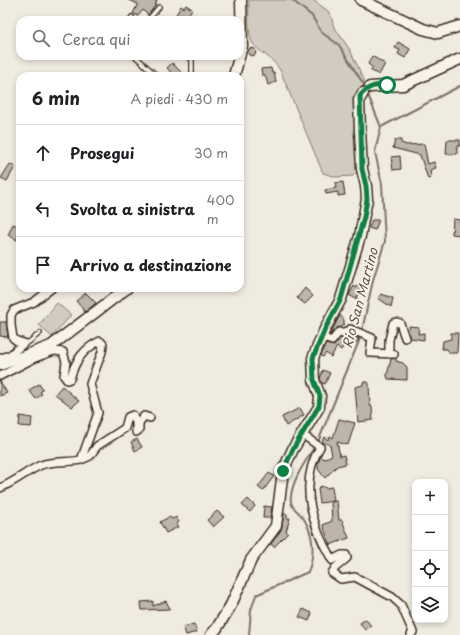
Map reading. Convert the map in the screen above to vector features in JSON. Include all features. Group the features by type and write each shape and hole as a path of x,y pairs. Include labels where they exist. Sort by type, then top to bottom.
{"street":[{"path":"242,0 242,16"},
{"path":"361,0 422,29 438,34 460,26"},
{"path":"235,72 238,60"},
{"path":"211,635 231,605 251,560 276,526 283,471 293,449 319,406 320,396 314,380 313,358 341,299 364,217 367,199 362,169 359,110 360,96 366,90 403,85 460,60"},
{"path":"24,343 13,338 11,315 14,310 34,302 47,292"},
{"path":"0,376 63,339 122,292"},
{"path":"321,340 324,338 332,341 339,332 343,334 350,329 372,338 370,353 391,354 389,340 393,323 396,322 400,323 405,338"},
{"path":"0,366 35,355 54,351 63,352 66,362 64,376 67,380 70,379 74,366 82,353 100,341 102,344 102,352 90,384 98,413 81,460"},
{"path":"0,358 10,355 24,343"},
{"path":"0,488 12,484 41,465 54,462 68,463 90,456 97,446 125,428 128,417 133,415 136,422 136,432 139,430 139,423 144,416 150,418"},
{"path":"302,435 316,444 308,482 309,499 318,534 332,560 342,555 346,555 347,558 335,568 332,573 341,579 355,576 392,597 401,605 413,632 411,635"}],"lane":[{"path":"151,16 159,7"},
{"path":"140,60 153,72"},
{"path":"192,60 192,72"},
{"path":"24,343 29,342 40,333"}],"shaded area":[{"path":"249,0 313,0 328,11 332,18 333,25 350,50 365,82 356,98 358,171 353,176 336,177 323,173 280,70 273,61 253,44 251,40"},
{"path":"57,303 71,315 52,337 39,325"}],"building":[{"path":"128,0 157,0 155,6 148,15 143,10 138,16 133,13 138,4"},
{"path":"186,5 192,9 188,16 175,16 181,6 184,8"},
{"path":"398,42 410,49 405,58 398,54 400,50 395,48"},
{"path":"250,48 254,48 256,52 254,56 250,56 248,54 248,50"},
{"path":"372,56 385,64 379,75 370,70 373,68 368,64"},
{"path":"172,63 181,72 170,72 167,68"},
{"path":"271,68 272,73 274,72 276,82 268,85 265,75 262,75 261,69"},
{"path":"395,140 401,140 401,143 407,145 424,144 428,164 434,162 436,168 430,170 431,178 428,179 420,155 393,148"},
{"path":"447,140 460,140 460,146 457,146 457,154 446,154"},
{"path":"400,156 401,169 393,170 391,157"},
{"path":"10,164 15,167 7,181 1,178"},
{"path":"343,182 345,195 338,196 338,192 326,194 325,190 336,188 335,183"},
{"path":"453,219 460,220 460,235 452,234"},
{"path":"372,220 379,220 375,230 369,228"},
{"path":"13,224 16,225 16,239 8,235"},
{"path":"359,283 364,286 356,299 349,295 354,286 356,288"},
{"path":"305,288 313,296 305,304 297,298"},
{"path":"86,293 96,303 85,312 76,301"},
{"path":"381,294 393,298 391,307 378,298"},
{"path":"340,315 344,320 344,324 330,335"},
{"path":"0,322 6,322 8,337 0,336"},
{"path":"409,326 419,327 418,334 424,333 424,340 410,338"},
{"path":"451,333 458,333 457,353 450,353 447,349 442,349 443,341 451,339"},
{"path":"352,335 359,339 354,345 352,343 350,345 346,342 341,350 337,347 331,357 326,353 323,357 321,355 326,344 334,346 340,338 348,339"},
{"path":"396,358 396,361 403,363 407,367 407,380 388,379 387,375 391,359"},
{"path":"323,370 330,373 325,384 322,383 320,379"},
{"path":"0,381 7,393 0,396"},
{"path":"363,382 368,382 369,384 370,406 372,406 373,420 358,422 355,387 363,385"},
{"path":"39,384 43,390 40,392 42,394 36,399 29,390"},
{"path":"62,386 79,401 72,407 55,394"},
{"path":"300,408 304,415 286,426 282,417"},
{"path":"20,416 32,418 31,427 19,426"},
{"path":"339,419 355,423 348,445 337,442 340,456 344,455 346,464 337,466 325,478 318,469 318,463 321,456 324,459 332,455 330,445 322,442 324,437 328,440 330,436 333,438"},
{"path":"137,439 142,447 135,451 131,442"},
{"path":"269,473 274,476 263,491 258,487"},
{"path":"321,486 326,488 332,487 334,501 320,503 318,489"},
{"path":"248,499 255,506 250,512 242,505"},
{"path":"337,501 339,520 342,520 349,538 330,545 323,525 332,521 331,502"},
{"path":"264,506 272,507 270,518 263,518"},
{"path":"217,511 224,517 213,527 207,520"},
{"path":"284,514 287,514 287,518 290,518 286,531 288,533 274,547 271,544 281,530"},
{"path":"169,517 173,519 176,517 179,522 176,524 178,527 166,533 160,522"},
{"path":"153,601 153,606 166,601 170,609 142,610 141,602"},
{"path":"303,609 312,613 309,621 299,617"},
{"path":"366,619 371,626 365,630 360,623"},
{"path":"194,624 197,632 186,635 183,627"}],"waterway":[{"path":"292,0 312,16 321,32 339,45 364,85 381,127"},
{"path":"381,127 460,86"},
{"name":"Rio San Martino","path":"362,331 373,280 385,241 382,184 375,152 381,127"},
{"name":"Rio San Martino","path":"318,442 361,336"},
{"name":"Rio San Martino","path":"249,635 251,610 256,595 308,572 312,559 312,538 304,519 291,503 291,496 297,476 315,446"}],"route":[{"path":"283,471 289,461 293,449 319,406 320,396 314,380 313,358 325,329 341,299 360,236 364,217 367,199 362,169 359,110 360,96 366,89 373,86 387,85"}]}
